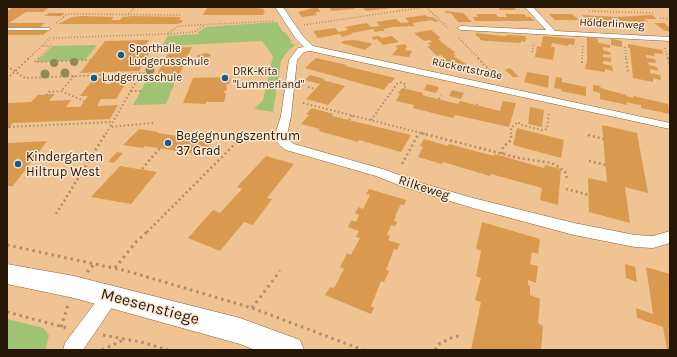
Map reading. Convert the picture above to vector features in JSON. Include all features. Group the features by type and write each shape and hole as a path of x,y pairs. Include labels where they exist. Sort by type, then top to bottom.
{"street":[{"path":"279,7 299,37 310,48"},
{"path":"529,7 552,32"},
{"name":"Hölderlinweg","path":"461,28 583,33 666,39"},
{"name":"Rückertstraße","path":"310,48 670,126"},
{"name":"Rilkeweg","path":"310,48 301,50 293,60 286,116 281,135 283,142 290,147 381,173 409,184 456,198 574,229 635,241 653,242 670,236"},
{"name":"Meesenstiege","path":"7,274 44,281 110,297 240,331 290,350"},
{"path":"72,350 110,297"}],"lane":[{"path":"7,29 49,29"}],"path":[{"path":"128,14 135,7"},
{"path":"404,7 408,10"},
{"path":"168,34 178,26 290,23 426,7 449,29"},
{"path":"589,11 654,13"},
{"path":"49,29 67,14 181,15"},
{"path":"660,18 670,19"},
{"path":"44,38 168,34 194,32 205,26"},
{"path":"582,62 583,33"},
{"path":"455,34 508,90"},
{"path":"624,36 628,72"},
{"path":"7,79 50,38"},
{"path":"666,39 670,67"},
{"path":"42,46 51,46 35,62 90,60"},
{"path":"7,66 25,78 153,73"},
{"path":"56,214 110,127 141,73"},
{"path":"61,91 74,76"},
{"path":"371,120 397,84 402,82 406,85 404,88"},
{"path":"308,87 315,89"},
{"path":"131,91 141,90"},
{"path":"46,95 49,92 61,91 84,101"},
{"path":"502,154 504,147 511,140 510,128 518,122 540,129 547,129 550,99"},
{"path":"303,103 496,151 519,159 552,163 565,171 567,179"},
{"path":"349,120 353,116"},
{"path":"10,127 112,122"},
{"path":"110,127 153,123"},
{"path":"388,129 391,125"},
{"path":"539,134 540,129"},
{"path":"402,164 419,132"},
{"path":"427,140 429,135"},
{"path":"588,135 604,139"},
{"path":"115,268 135,244 243,136"},
{"path":"471,150 472,146"},
{"path":"142,169 160,148"},
{"path":"589,161 606,165"},
{"path":"566,190 589,195"},
{"path":"7,245 115,268 252,308 363,350"},
{"path":"252,308 274,277 280,272"},
{"path":"7,312 61,327"},
{"path":"435,350 439,344 453,337 462,336"},
{"path":"102,350 123,340 141,342 168,350"}],"green space":[{"path":"277,22 282,31 286,33 292,42 290,43 295,45 286,53 281,61 273,112 254,109 263,100 273,56 262,41 162,46 168,36 199,34 198,32 206,27"},
{"path":"97,45 85,60 37,62 53,46"},
{"path":"177,77 166,104 133,105 148,78"},
{"path":"7,319 43,328 49,335 46,349 7,350"}],"building":[{"path":"13,7 50,7 43,12 26,12 9,23 45,23 40,27 7,27 7,11"},
{"path":"317,7 321,12 315,12 317,15 302,17 298,12"},
{"path":"329,7 353,7 354,9 332,11"},
{"path":"362,7 392,7 392,8 366,11"},
{"path":"498,7 514,7 516,10 500,10"},
{"path":"207,8 256,8 264,9 263,11 265,11 263,15 203,15"},
{"path":"445,11 463,13 472,22 458,22 451,13 446,13"},
{"path":"49,13 65,13 61,16 44,16"},
{"path":"476,14 496,14 498,17 507,17 505,14 524,14 527,17 531,17 535,21 475,21 473,17 478,17"},
{"path":"549,14 572,14 579,20 555,20"},
{"path":"425,15 439,21 434,22 432,20 412,23 415,26 383,29 385,31 375,32 373,29 351,33 352,34 342,37 340,34 318,38 313,31 335,28 339,32 348,30 345,27 367,23 371,27 380,26 376,22 396,19 401,23 409,22 405,18"},
{"path":"582,15 615,17 652,15 657,19 644,19 648,22 589,21"},
{"path":"132,16 181,17 179,20 183,20 181,23 176,24 58,24 72,17 114,17 111,20 120,20 123,17"},
{"path":"654,23 664,23 670,28 670,31 665,31"},
{"path":"431,30 441,38 438,39 440,41 456,53 453,53 456,56 453,56 466,64 462,68 450,68 441,58 444,58 441,55 437,56 427,46 431,46 428,43 432,42 430,40 424,41 414,33"},
{"path":"7,31 48,31 43,35 7,35"},
{"path":"476,33 502,36 525,36 527,40 525,39 526,42 521,41 521,43 487,41 480,40 479,37 476,36"},
{"path":"379,36 381,38 392,36 399,42 383,45 377,39 374,40 371,37"},
{"path":"543,36 575,39 574,45 569,44 568,46 552,43 551,47 554,47 555,50 553,60 535,57 537,46 541,47"},
{"path":"587,37 598,39 598,43 610,45 610,48 603,47 603,50 610,52 611,55 603,54 603,57 611,58 611,62 603,61 603,64 612,66 613,71 605,69 605,72 585,69 587,61"},
{"path":"611,39 622,41 622,47 611,45"},
{"name":"Sporthalle Ludgerusschule","path":"149,40 143,49 152,49 139,71 80,73 105,41"},
{"path":"353,40 372,44 365,50 341,43 343,41"},
{"path":"405,44 407,47 405,50 412,51 409,57 392,55 398,48 395,46"},
{"path":"628,44 662,50 663,54 654,53 655,56 646,55 647,58 655,59 656,63 648,62 649,65 657,67 658,71 650,69 650,73 660,75 661,80 653,78 653,82 633,78 630,48 628,48"},
{"path":"192,47 179,75 156,76 171,48"},
{"path":"205,53 211,56 201,59 196,56"},
{"path":"316,58 395,78 384,90 305,68"},
{"path":"510,68 519,77 513,77 505,70"},
{"path":"527,72 549,76 548,88 524,82"},
{"path":"310,75 345,86 328,105 306,99 320,84 305,80"},
{"path":"110,77 105,84 110,84 112,81 128,80 116,99 101,99 97,106 118,105 110,119 13,123 7,130 7,103 31,102 38,95 55,94 49,101 71,100 66,107 80,107 88,96 80,96 94,78"},
{"name":"DRK-Kita \"Lummerland\"","path":"231,77 229,84 226,85 227,89 223,93 226,93 224,102 206,102 206,104 183,103 193,78"},
{"path":"556,77 562,78 562,82 586,87 586,96 561,91 561,89 554,88"},
{"path":"427,84 439,87 436,93 424,90"},
{"path":"593,85 601,86 600,88 633,98 633,96 668,104 670,114 641,108 641,105 627,102 627,105 600,99 600,93 593,91"},
{"path":"402,88 423,93 422,95 458,104 460,101 500,111 503,101 516,103 509,127 455,115 453,118 413,108 414,105 396,101 400,94 398,93"},
{"path":"452,90 464,93 461,99 449,96"},
{"path":"530,107 544,110 542,127 528,124"},
{"path":"312,108 333,114 332,116 411,135 401,152 359,140 358,142 319,131 320,129 301,124 309,115 306,114"},
{"path":"602,125 637,133 648,193 625,187 630,223 589,212 588,178 607,182"},
{"path":"517,128 564,140 561,158 513,145"},
{"name":"Begegnungszentrum 37 Grad","path":"139,129 212,141 203,155 145,146 143,148 123,145"},
{"path":"424,139 494,156 495,154 544,168 545,165 561,169 558,205 540,200 542,188 491,174 490,176 443,162 442,164 418,157 423,147 420,146"},
{"name":"Kindergarten Hiltrup West","path":"47,141 13,186 7,186 7,143"},
{"path":"117,152 123,153 114,163 108,162"},
{"path":"266,156 294,164 267,198 272,199 253,225 244,222 220,251 188,238 213,210 220,213 242,189 237,187"},
{"path":"120,166 157,172 131,204 91,197"},
{"path":"369,189 406,200 404,205 401,204 397,212 394,221 397,222 395,226 391,225 387,235 390,236 388,240 400,244 397,250 394,249 386,270 389,271 384,282 381,281 371,306 374,308 371,314 325,295 330,287 334,288 344,269 340,267 347,253 351,255 360,238 356,237 359,231 348,227 351,220 356,222 359,215 355,213 359,207 363,209 370,195 366,194"},
{"path":"482,222 540,239 538,254 532,252 530,264 538,266 536,283 528,280 528,285 530,286 530,295 540,299 538,323 543,326 541,350 471,350 481,302 475,300 481,278 476,276 481,251 476,249"},
{"path":"625,264 635,267 637,282 626,278"},
{"path":"646,267 670,274 670,350 667,350 663,327 637,318 636,308 653,314"}],"place":[{"name":"Sporthalle Ludgerusschule","path":"121,55"},
{"name":"Ludgerusschule","path":"94,78"},
{"name":"DRK-Kita \"Lummerland\"","path":"225,78"},
{"name":"Begegnungszentrum 37 Grad","path":"168,143"},
{"name":"Kindergarten Hiltrup West","path":"18,164"}]}
